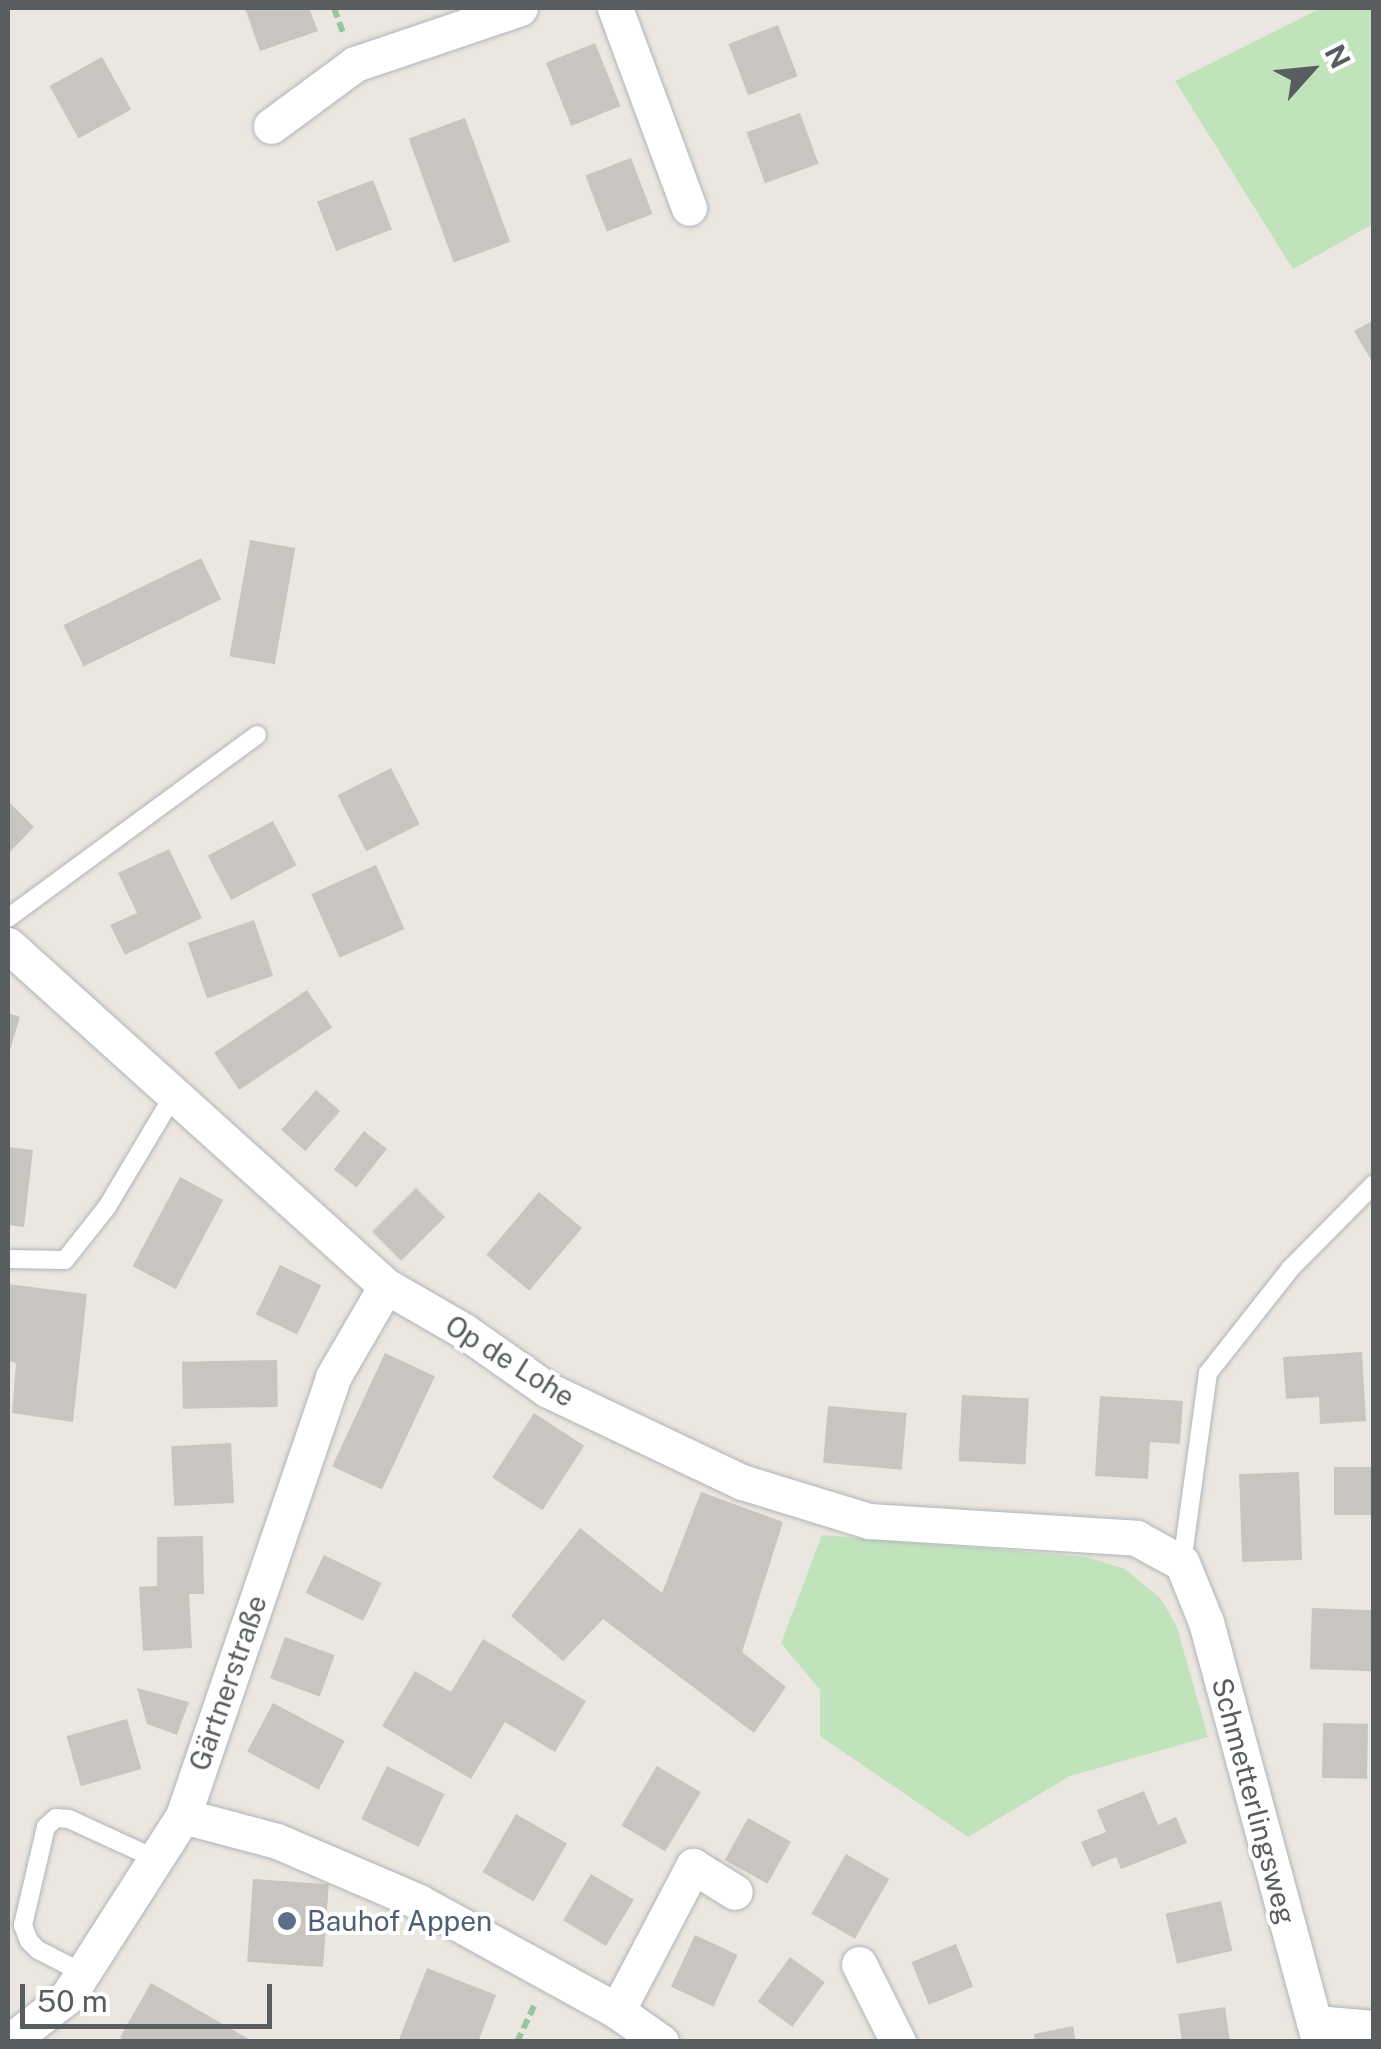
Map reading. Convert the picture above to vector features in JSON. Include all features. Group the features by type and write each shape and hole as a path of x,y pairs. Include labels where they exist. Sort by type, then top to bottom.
{"street":[{"path":"272,126 355,64 520,8"},
{"path":"616,8 689,208"},
{"name":"Op de Lohe","path":"8,945 172,1098 386,1286 464,1332 548,1390 742,1482 870,1522 1136,1538 1182,1563"},
{"name":"Gärtnerstraße","path":"9,2042 68,1996 183,1816 333,1376 386,1286"},
{"name":"Schmetterlingsweg","path":"1182,1563 1206,1622 1317,2032"},
{"path":"183,1816 278,1840 401,1894 618,2011 661,2042"},
{"path":"618,2011 693,1866 735,1892"},
{"path":"859,1964 898,2042"},
{"path":"1317,2032 1374,2028"}],"lane":[{"path":"8,918 256,735"},
{"path":"8,1259 65,1260 107,1206 172,1098"},
{"path":"1182,1563 1208,1373 1290,1269 1374,1184"},
{"path":"83,1973 38,1950 29,1942 23,1925 46,1827 56,1818 68,1819 156,1858"}],"path":[{"path":"517,2042 549,1976"}],"green space":[{"path":"1321,8 1373,8 1373,224 1293,269 1175,81"},
{"path":"822,1535 1087,1557 1125,1569 1161,1599 1177,1627 1208,1737 1070,1776 968,1837 820,1736 820,1690 781,1643"}],"building":[{"path":"245,8 309,8 318,31 260,51"},
{"path":"778,25 798,76 748,95 729,44"},
{"path":"595,43 620,106 571,126 546,63"},
{"path":"102,57 131,109 79,139 50,86"},
{"path":"800,113 818,164 765,183 746,132"},
{"path":"465,118 510,242 454,263 409,139"},
{"path":"631,158 653,214 607,232 585,176"},
{"path":"373,180 392,229 336,251 317,202"},
{"path":"1374,320 1374,365 1354,331"},
{"path":"250,540 295,548 275,664 230,656"},
{"path":"201,558 221,599 84,666 63,625"},
{"path":"391,768 420,824 366,851 338,795"},
{"path":"8,801 34,827 8,854"},
{"path":"273,821 296,865 231,900 208,856"},
{"path":"169,849 202,918 125,955 110,925 137,913 118,873"},
{"path":"376,865 404,929 340,958 311,894"},
{"path":"254,920 273,976 207,999 188,943"},
{"path":"307,990 332,1027 239,1090 214,1053"},
{"path":"8,1013 20,1017 8,1057"},
{"path":"316,1090 340,1111 305,1151 281,1130"},
{"path":"364,1131 387,1149 357,1187 334,1170"},
{"path":"8,1147 33,1150 24,1227 8,1225"},
{"path":"180,1177 223,1200 176,1289 133,1266"},
{"path":"416,1188 445,1217 401,1261 372,1232"},
{"path":"539,1192 582,1228 529,1291 486,1255"},
{"path":"280,1265 321,1285 297,1335 256,1314"},
{"path":"8,1284 87,1294 73,1422 12,1413 16,1363 8,1361"},
{"path":"1362,1352 1366,1421 1320,1424 1319,1397 1286,1399 1283,1357"},
{"path":"385,1353 435,1376 382,1490 332,1466"},
{"path":"277,1360 278,1407 183,1409 182,1362"},
{"path":"962,1395 1029,1399 1025,1464 959,1461"},
{"path":"1100,1396 1183,1401 1180,1444 1150,1442 1148,1479 1095,1476"},
{"path":"828,1406 907,1413 902,1470 823,1463"},
{"path":"534,1413 584,1446 542,1510 492,1478"},
{"path":"231,1443 234,1503 174,1506 171,1446"},
{"path":"1334,1467 1374,1467 1374,1515 1334,1515"},
{"path":"1299,1472 1302,1560 1242,1562 1239,1474"},
{"path":"701,1492 783,1522 742,1652 786,1687 754,1733 603,1619 563,1661 511,1616 580,1528 662,1593"},
{"path":"203,1536 204,1594 189,1594 192,1648 143,1651 139,1587 157,1586 157,1537"},
{"path":"324,1555 382,1583 363,1621 306,1593"},
{"path":"1312,1608 1374,1610 1372,1671 1310,1669"},
{"path":"285,1637 335,1655 320,1696 270,1678"},
{"path":"483,1639 586,1701 555,1752 505,1722 471,1779 382,1726 415,1671 451,1692"},
{"path":"137,1688 189,1702 177,1735 147,1724"},
{"path":"273,1703 345,1741 319,1790 247,1752"},
{"path":"127,1719 141,1769 81,1786 66,1736"},
{"path":"1323,1723 1368,1724 1367,1779 1322,1778"},
{"path":"387,1766 445,1794 419,1847 361,1819"},
{"path":"657,1766 701,1792 665,1851 621,1825"},
{"path":"1144,1791 1158,1825 1176,1817 1187,1843 1121,1869 1116,1857 1092,1867 1081,1842 1106,1832 1097,1810"},
{"path":"516,1814 567,1844 534,1902 482,1872"},
{"path":"748,1818 791,1842 768,1884 725,1860"},
{"path":"846,1854 889,1879 855,1939 812,1914"},
{"path":"591,1874 634,1900 606,1946 563,1920"},
{"name":"Bauhof Appen","path":"253,1879 329,1884 323,1967 247,1962"},
{"path":"1221,1901 1232,1951 1177,1964 1165,1914"},
{"path":"695,1935 738,1955 714,2007 671,1987"},
{"path":"956,1944 973,1987 929,2005 911,1962"},
{"path":"790,1957 825,1982 792,2027 758,2001"},
{"path":"427,1968 496,1995 478,2042 398,2042"},
{"path":"151,1983 254,2042 127,2042 120,2037"},
{"path":"1225,2007 1230,2042 1182,2042 1178,2014"},
{"path":"1073,2026 1076,2042 1035,2042 1034,2034"}],"place":[{"name":"Bauhof Appen","path":"287,1921"}]}
